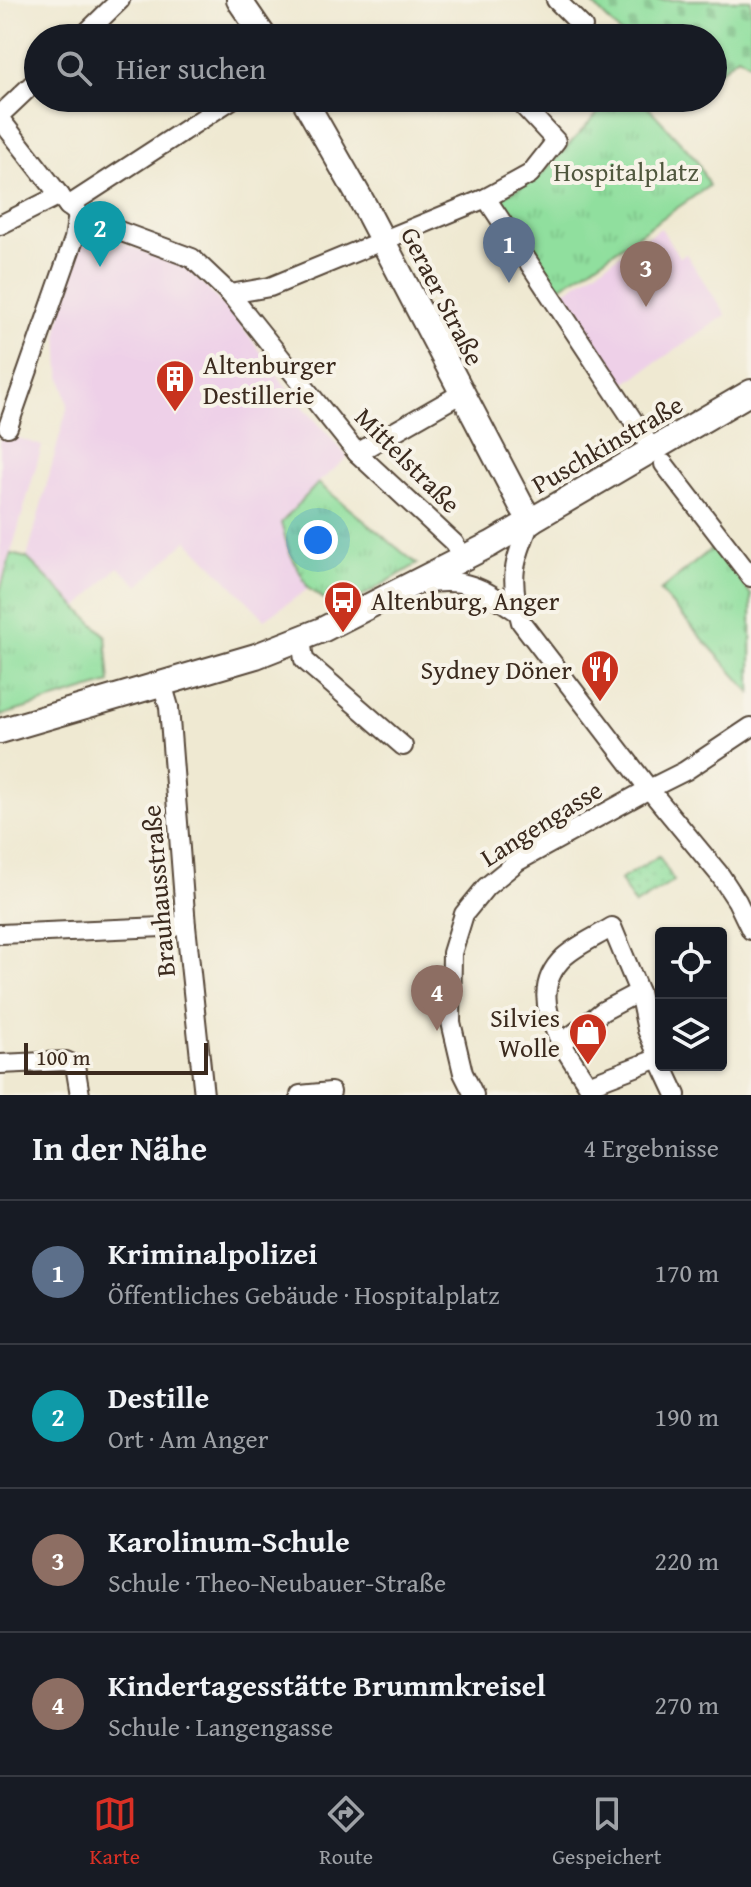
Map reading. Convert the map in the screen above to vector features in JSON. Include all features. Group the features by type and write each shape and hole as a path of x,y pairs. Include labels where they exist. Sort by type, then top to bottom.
{"main road":[{"path":"239,0 255,24"},
{"name":"Geraer Straße","path":"311,112 531,521"},
{"name":"Puschkinstraße","path":"0,731 256,656 301,639 411,586 658,456 751,392"}],"street":[{"path":"95,24 120,0"},
{"path":"556,0 580,24"},
{"path":"0,117 24,93"},
{"path":"0,225 69,205 212,112"},
{"path":"230,294 270,287 383,242 486,198 530,174 556,141 529,112"},
{"name":"Mittelstraße","path":"0,117 69,205 84,218 192,258 230,294 357,453 454,543 463,559"},
{"path":"486,198 658,456 751,577"},
{"path":"8,427 74,239 69,205"},
{"path":"357,453 462,393"},
{"path":"531,521 515,559 515,593 521,622 649,789 720,875 751,930"},
{"path":"411,586 440,581 461,582 485,589 519,613"},
{"path":"301,639 304,660 403,746"},
{"name":"Brauhausstraße","path":"162,683 169,707 186,926 204,1095"},
{"name":"Langengasse","path":"474,1095 463,1073 451,1022 452,953 464,914 486,887 518,861 703,760 751,727"},
{"path":"0,934 186,926"},
{"path":"655,1048 647,1030 639,992 612,927 570,953 557,967 547,985 548,1016 589,1090 655,1064"},
{"path":"562,1043 603,1011 639,992"},
{"path":"0,1064 66,1061 75,1065 80,1095"},
{"path":"665,1071 676,1095"},
{"path":"300,1095 331,1092"}],"shaded area":[{"path":"83,224 133,247 186,266 239,322 287,388 348,457 318,483 308,589 265,619 187,540 139,586 118,567 78,608 27,558 68,405 60,372 58,332 68,275"},
{"path":"661,228 679,257 686,254 726,315 623,385 565,298 565,291"},
{"path":"0,432 42,446 0,591"}],"green space":[{"path":"589,0 751,0 751,64 738,56 727,65 727,24 612,24"},
{"name":"Hospitalplatz","path":"599,112 653,112 696,159 709,186 553,291 496,200 540,176"},
{"path":"318,483 417,564 339,610 308,588 289,551 281,523"},
{"path":"715,546 751,595 751,693 660,591"},
{"path":"11,554 27,558 106,636 110,683 0,716 0,591"},
{"path":"659,856 674,881 635,905 620,880"}],"place":[{"name":"Destille","path":"100,267"},
{"name":"Kriminalpolizei","path":"509,283"},
{"name":"Karolinum-Schule","path":"646,307"},
{"name":"Altenburger Destillerie","path":"175,413"},
{"name":"Altenburg, Anger","path":"343,634"},
{"name":"Sydney Döner","path":"600,703"},
{"name":"Kindertagesstätte Brummkreisel","path":"437,1031"},
{"name":"Silvies Wolle","path":"588,1066"}]}
